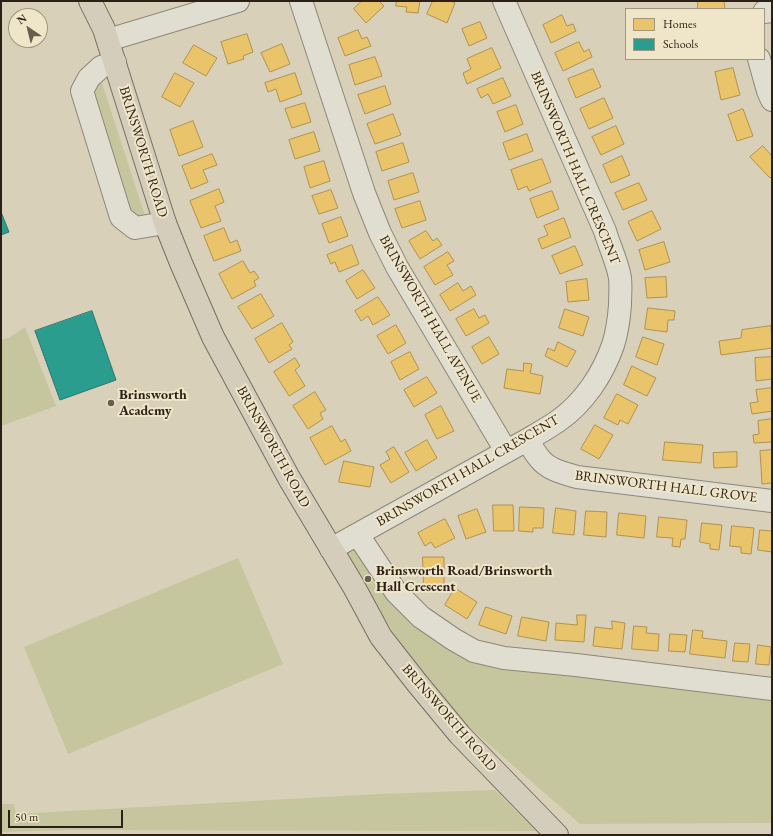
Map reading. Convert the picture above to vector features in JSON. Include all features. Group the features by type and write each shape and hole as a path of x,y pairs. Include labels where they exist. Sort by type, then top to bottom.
{"main road":[{"name":"BRINSWORTH ROAD","path":"90,1 108,40 165,223 213,337 288,478 354,587 381,637 460,735 557,835"}],"street":[{"path":"108,40 238,1"},
{"name":"BRINSWORTH HALL AVENUE","path":"301,1 364,192 380,233 397,266 506,451"},
{"name":"BRINSWORTH HALL CRESCENT","path":"331,549 559,421 592,387 602,370 613,344 619,317 621,293 620,277 617,266 604,231 504,1"},
{"path":"759,60 772,100"},
{"path":"115,62 101,67 90,78 82,91 121,217 135,228 165,223"},
{"name":"BRINSWORTH HALL GROVE","path":"527,440 540,459 548,467 577,477 772,501"},
{"path":"358,535 396,592 421,617 452,639 474,651 504,658 772,689"}],"green space":[{"path":"101,80 146,219 136,219 127,212 91,86"},
{"path":"25,327 56,406 1,426 1,340 10,337"},
{"path":"355,548 447,647 772,698 772,823 580,824 453,713 408,654 368,594 347,557 348,551"},
{"path":"238,558 283,664 68,754 24,647"},
{"path":"495,790 536,831 71,830 1,832 1,804 14,804 16,814 379,794"}],"building: Homes":[{"path":"362,1 379,1 384,6 366,23 354,9"},
{"path":"397,1 420,1 418,13 406,12 407,7 396,6"},
{"path":"433,1 451,1 455,3 447,23 427,14"},
{"path":"698,1 724,1 725,8 698,8"},
{"path":"562,15 567,26 573,24 576,31 551,43 543,25"},
{"path":"480,22 487,38 469,46 462,29"},
{"path":"358,30 362,39 367,37 371,46 345,56 338,38"},
{"path":"247,34 253,52 243,56 244,59 228,64 221,42"},
{"path":"579,42 584,52 589,49 592,57 563,71 555,53"},
{"path":"282,44 290,64 270,72 261,53"},
{"path":"194,45 217,58 206,76 183,63"},
{"path":"492,48 501,68 467,84 463,73 471,69 467,59"},
{"path":"375,57 382,76 355,85 349,65"},
{"path":"733,68 740,95 721,100 715,72"},
{"path":"593,69 601,87 576,98 568,79"},
{"path":"175,73 194,83 180,107 162,97"},
{"path":"295,73 302,94 280,102 276,89 268,92 265,83"},
{"path":"503,78 511,96 493,104 488,94 481,98 477,89"},
{"path":"385,86 391,104 365,114 358,95"},
{"path":"604,98 613,118 589,129 580,109"},
{"path":"305,103 311,122 292,128 285,109"},
{"path":"516,105 523,124 505,132 497,112"},
{"path":"743,109 753,136 737,141 728,115"},
{"path":"393,114 401,135 375,144 367,124"},
{"path":"193,121 203,147 179,156 170,130"},
{"path":"616,126 624,144 601,155 592,137"},
{"path":"314,132 320,151 295,159 289,140"},
{"path":"527,134 533,151 509,160 503,143"},
{"path":"403,143 409,162 382,171 376,152"},
{"path":"763,146 772,156 772,176 770,178 750,157"},
{"path":"212,154 217,165 203,170 208,182 191,189 182,166"},
{"path":"622,156 630,175 611,183 603,165"},
{"path":"542,159 551,182 529,191 527,186 518,190 511,170"},
{"path":"324,161 330,181 310,188 304,167"},
{"path":"413,173 419,192 394,200 388,181"},
{"path":"639,183 647,200 623,210 615,193"},
{"path":"219,189 224,202 215,206 221,221 201,228 190,201"},
{"path":"331,190 338,208 319,214 312,196"},
{"path":"552,191 559,209 537,218 530,199"},
{"path":"420,201 426,220 402,228 395,209"},
{"path":"652,211 661,229 637,241 628,222"},
{"path":"341,217 348,236 329,243 322,224"},
{"path":"564,218 571,237 542,249 538,239 548,235 544,226"},
{"path":"224,228 230,243 237,240 241,251 214,261 204,236"},
{"path":"426,231 433,241 437,238 442,245 420,259 409,241"},
{"path":"664,242 670,262 645,270 639,250"},
{"path":"352,245 359,264 339,272 335,262 331,264 327,255"},
{"path":"575,246 583,265 560,274 552,256"},
{"path":"448,252 454,261 447,265 453,275 435,285 424,267"},
{"path":"243,261 250,273 254,271 259,278 254,281 256,286 232,299 219,274"},
{"path":"363,270 375,288 357,299 346,281"},
{"path":"666,277 667,297 647,298 645,278"},
{"path":"587,279 589,300 568,302 566,282"},
{"path":"458,283 463,291 471,286 476,295 450,311 440,295"},
{"path":"261,294 274,316 252,329 238,307"},
{"path":"378,297 390,315 373,325 368,316 361,321 355,311"},
{"path":"648,308 675,311 674,320 668,320 667,332 645,329"},
{"path":"474,309 479,318 485,315 489,323 466,336 456,319"},
{"path":"565,309 589,317 583,336 559,328"},
{"path":"282,323 293,342 289,345 292,349 269,363 255,339"},
{"path":"396,325 406,343 388,354 377,336"},
{"path":"771,326 772,348 721,355 719,341 741,338 742,330"},
{"path":"489,337 499,354 482,364 472,347"},
{"path":"643,337 664,344 657,365 636,357"},
{"path":"558,342 576,351 567,367 545,356 548,348 554,351"},
{"path":"410,352 419,369 400,380 391,362"},
{"path":"772,357 772,379 756,381 755,358"},
{"path":"295,358 300,366 295,370 305,386 289,396 274,372"},
{"path":"524,363 532,364 530,373 543,376 540,394 504,388 507,369 523,371"},
{"path":"632,366 656,378 647,396 624,385"},
{"path":"427,377 437,393 414,407 404,390"},
{"path":"772,388 772,411 752,414 750,403 758,402 756,390"},
{"path":"315,392 326,410 320,413 323,419 308,429 293,406"},
{"path":"617,394 638,405 628,424 620,420 618,425 604,418"},
{"path":"441,406 454,431 437,439 425,415"},
{"path":"772,419 772,442 754,443 753,435 759,434 758,421"},
{"path":"595,425 613,435 599,459 581,449"},
{"path":"332,426 341,442 345,439 351,451 325,465 310,438"},
{"path":"427,440 437,458 416,471 405,453"},
{"path":"665,442 703,445 701,463 663,460"},
{"path":"394,447 409,472 391,483 380,465 390,459 386,452"},
{"path":"772,450 772,483 762,484 760,451"},
{"path":"737,452 737,467 714,468 713,453"},
{"path":"344,461 374,467 370,487 339,482"},
{"path":"493,505 513,505 514,531 494,531"},
{"path":"520,507 544,508 543,528 533,528 533,532 519,531"},
{"path":"556,508 576,511 574,535 553,533"},
{"path":"477,509 486,532 466,539 458,516"},
{"path":"586,511 607,512 606,537 584,535"},
{"path":"619,513 646,516 644,538 617,535"},
{"path":"659,517 687,520 685,539 681,539 680,547 672,546 673,538 657,537"},
{"path":"445,519 455,538 435,548 431,542 425,546 418,533"},
{"path":"702,523 722,525 719,550 710,549 710,544 700,542"},
{"path":"732,526 754,528 751,554 741,553 741,547 730,546"},
{"path":"760,530 772,531 772,552 758,550"},
{"path":"423,557 444,557 444,589 424,590"},
{"path":"455,588 477,602 467,619 445,605"},
{"path":"486,607 512,616 506,634 479,625"},
{"path":"577,615 586,615 584,642 555,640 556,623 577,625"},
{"path":"522,617 549,622 546,641 518,636"},
{"path":"612,621 625,623 622,649 593,646 595,627 612,629"},
{"path":"634,626 647,627 646,633 659,634 658,651 632,649"},
{"path":"693,630 703,631 702,638 727,641 725,658 690,654"},
{"path":"670,634 687,635 685,652 669,651"},
{"path":"735,643 750,644 748,662 733,661"},
{"path":"758,645 771,647 769,665 756,664"}],"building: Schools":[{"path":"1,212 9,232 1,235"},
{"path":"92,311 116,380 60,400 35,331"}],"place":[{"name":"Brinsworth Academy","path":"111,403"},
{"name":"Brinsworth Road/Brinsworth Hall Crescent","path":"368,579"}]}
